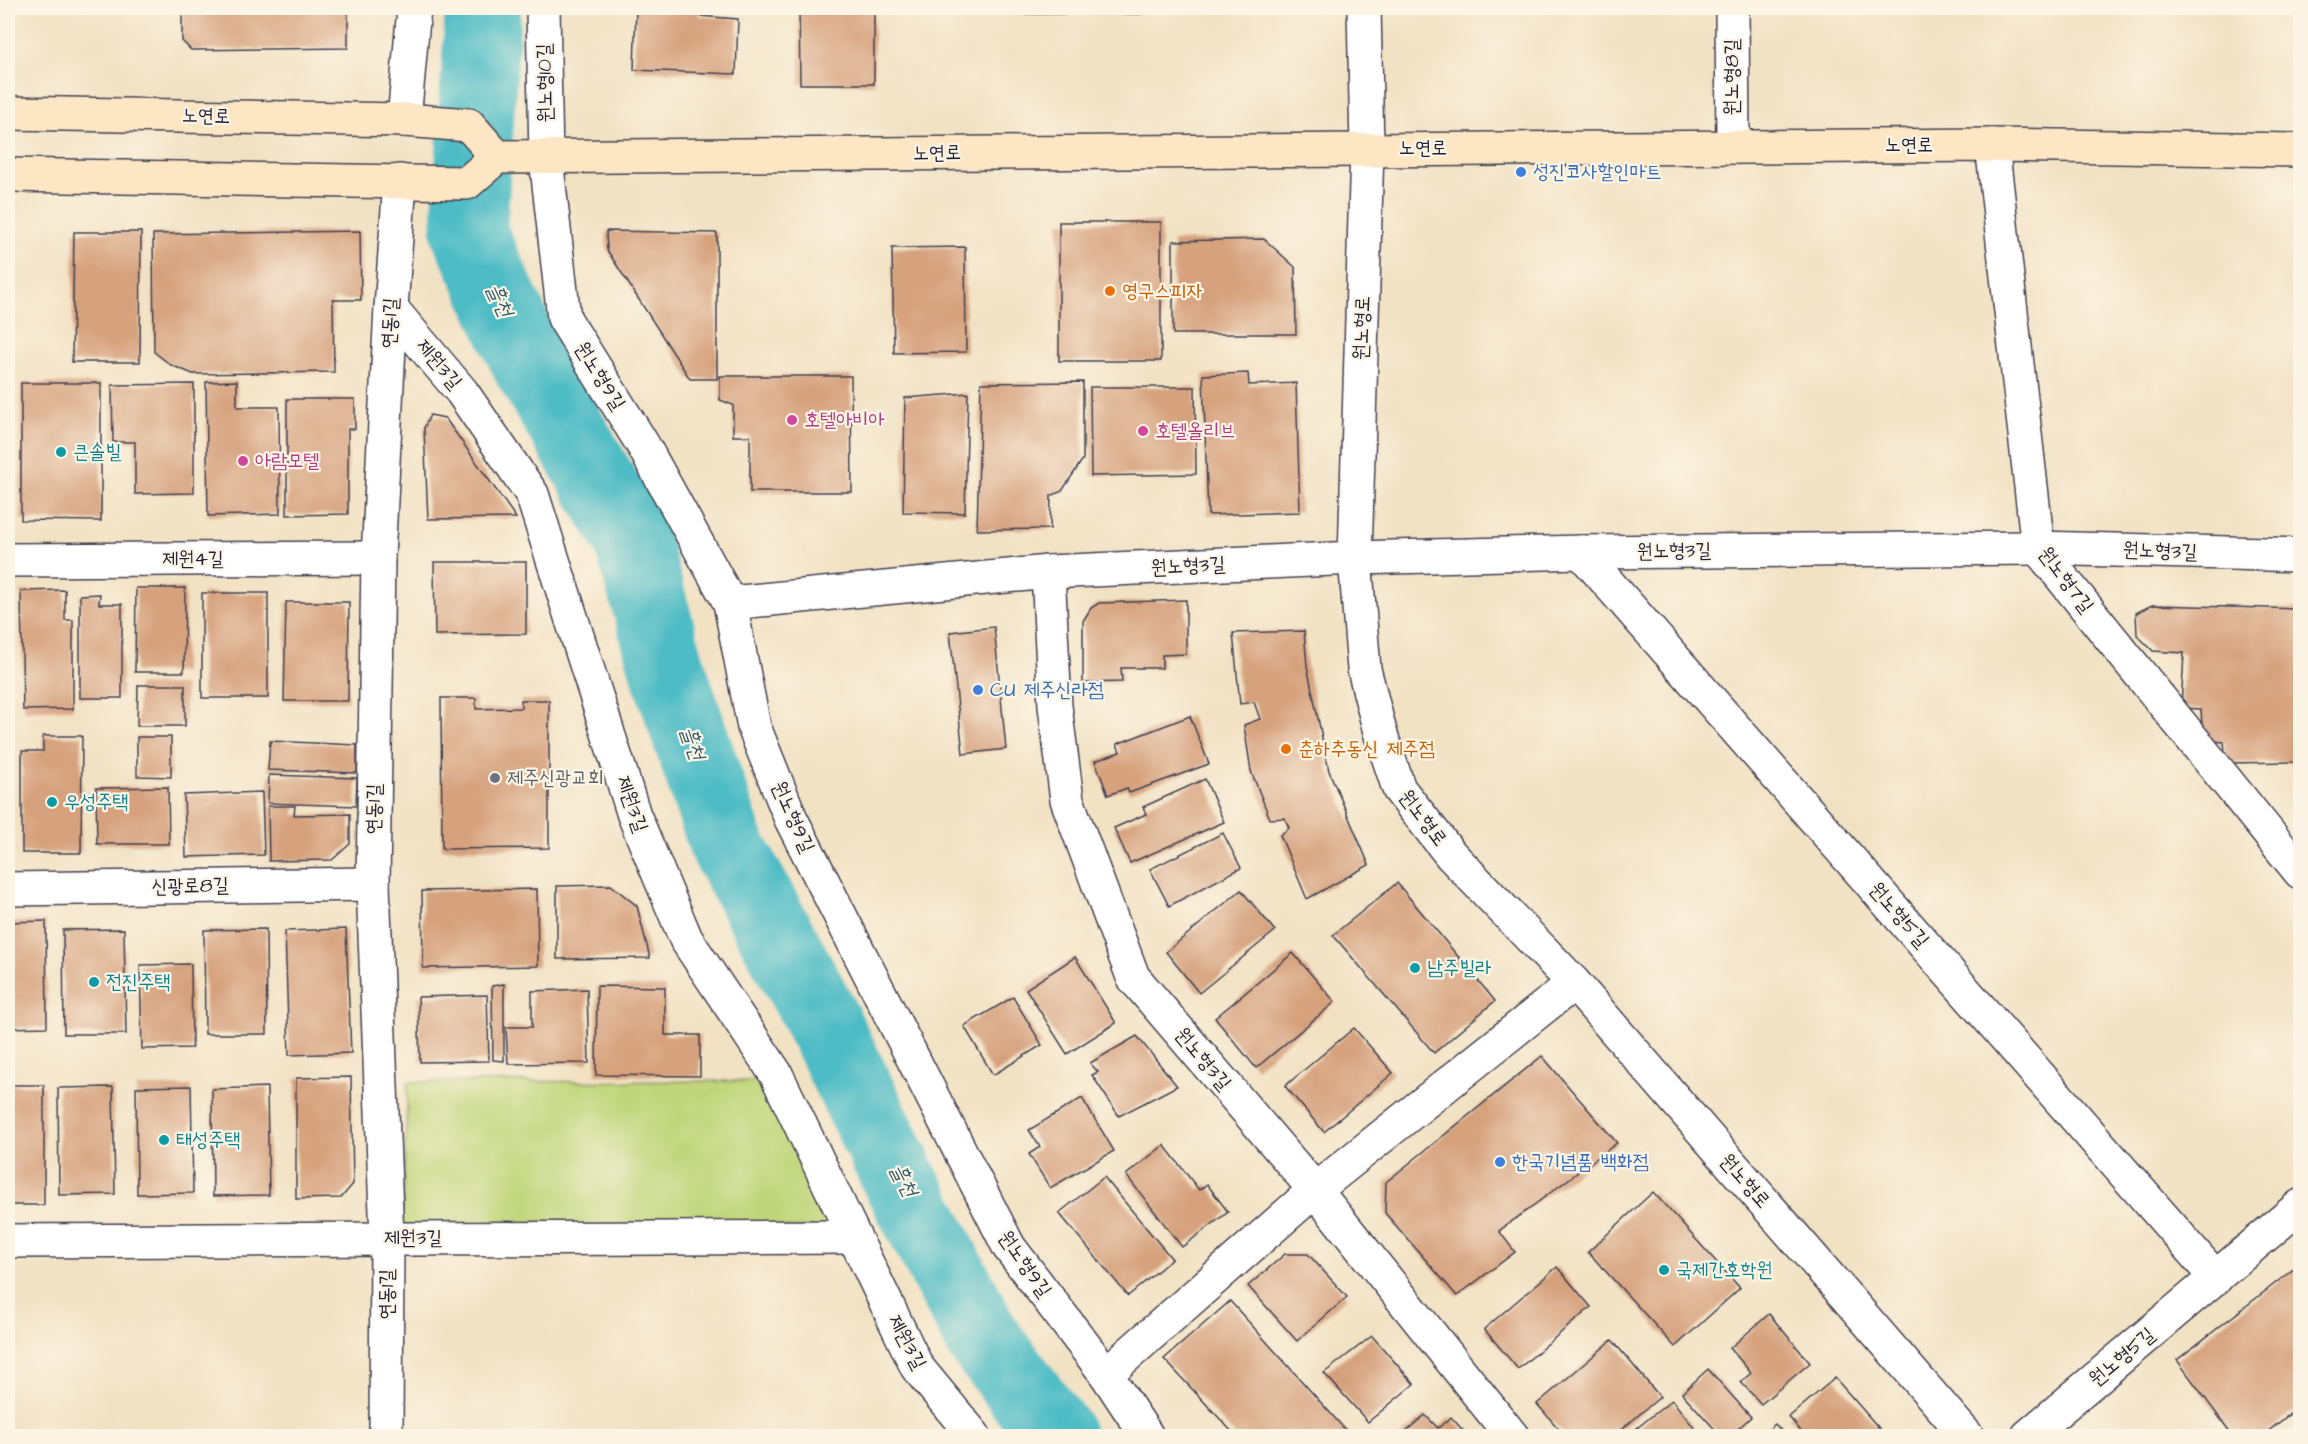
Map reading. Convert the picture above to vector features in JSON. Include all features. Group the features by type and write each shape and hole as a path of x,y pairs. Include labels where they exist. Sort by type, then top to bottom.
{"main road":[{"name":"노연로","path":"8,112 414,120 469,125 522,157 1733,146 1992,145 2301,150"},
{"path":"8,175 467,183 522,157"}],"street":[{"path":"414,8 414,120"},
{"name":"원노형10길","path":"522,157 543,8"},
{"name":"원노형로","path":"1364,8 1367,148 1355,558 1364,669 1380,732 1399,789 1451,855 1574,983 1967,1437"},
{"name":"원노형8길","path":"1732,8 1733,146"},
{"name":"원노형7길","path":"1992,145 2038,548 2301,872"},
{"name":"원노형9길","path":"522,157 564,318 643,445 730,603 754,727 790,819 1009,1247 1106,1374 1147,1437"},
{"name":"연동1길","path":"386,1437 387,1238 373,884 378,558 391,308 413,182"},
{"name":"제원3길","path":"391,308 462,392 532,494 634,816 686,939 776,1074 917,1367 974,1437"},
{"name":"원노형3길","path":"730,603 1048,572 1355,558 1581,552 2038,548 2301,555"},
{"name":"원노형5길","path":"1581,552 2216,1278"},
{"name":"제원4길","path":"8,560 378,558"},
{"name":"원노형3길","path":"1048,572 1054,706 1067,800 1133,977 1314,1190 1512,1437"},
{"name":"신광로8길","path":"8,889 373,884"},
{"path":"1106,1374 1314,1190 1574,983"},
{"name":"원노형5길","path":"2028,1437 2301,1206"},
{"name":"제원3길","path":"8,1242 854,1237"}],"green space":[{"path":"767,1081 839,1228 402,1227 408,1082"}],"building":[{"path":"182,8 348,8 348,48 191,50 182,41"},
{"path":"636,8 699,8 699,16 738,19 736,74 634,70"},
{"path":"799,8 874,8 874,84 800,84"},
{"path":"974,8 1140,8 1140,14 974,14"},
{"name":"영구스피자","path":"1059,222 1161,222 1161,361 1059,361"},
{"path":"360,231 361,300 333,300 334,372 193,374 171,365 154,352 153,234"},
{"path":"606,231 717,233 717,379 690,379 607,250"},
{"path":"74,232 141,232 140,362 72,362"},
{"path":"1264,239 1295,267 1296,334 1173,334 1173,241"},
{"path":"965,247 966,352 894,353 892,248"},
{"path":"1248,373 1249,385 1296,383 1300,512 1208,515 1203,375"},
{"name":"호텔아비아","path":"720,376 851,376 852,492 750,492 750,436 733,436 733,405 720,400"},
{"name":"아람모텔","path":"237,381 237,407 279,407 280,514 208,516 206,382"},
{"path":"1083,382 1083,459 1062,491 1051,496 1050,529 977,530 981,383"},
{"name":"큰솔빌","path":"21,383 101,383 101,521 21,520"},
{"path":"194,384 194,493 135,494 135,442 113,442 112,385"},
{"name":"호텔올리브","path":"1090,387 1195,387 1196,474 1091,476"},
{"path":"968,393 965,513 903,512 905,398"},
{"path":"287,399 355,399 355,429 348,429 348,514 287,515"},
{"path":"430,415 445,418 516,518 428,519 424,428"},
{"path":"434,562 526,562 526,634 435,635"},
{"path":"136,588 185,588 184,672 135,672"},
{"path":"65,590 65,620 73,620 73,709 23,710 21,591"},
{"path":"202,593 268,593 268,698 202,698"},
{"path":"100,594 99,604 122,604 122,698 80,698 80,595"},
{"path":"1186,600 1186,654 1162,655 1162,668 1121,668 1122,682 1083,683 1083,621 1091,608 1099,603"},
{"path":"286,602 349,602 348,701 284,701"},
{"path":"2152,605 2300,609 2300,762 2226,763 2224,742 2203,740 2201,709 2181,708 2184,653 2153,651 2137,635 2136,613"},
{"name":"CU 제주신라점","path":"994,627 1006,749 963,754 950,632"},
{"name":"춘하추동신 제주점","path":"1304,631 1307,666 1329,771 1369,865 1307,899 1280,835 1289,828 1285,818 1270,819 1251,771 1244,725 1260,719 1254,702 1240,704 1233,633"},
{"path":"138,685 185,685 185,726 137,726"},
{"name":"제주신광교회","path":"441,698 476,698 476,709 521,708 521,700 549,700 549,848 442,849"},
{"path":"1190,716 1209,764 1129,793 1127,788 1108,795 1095,761 1120,752 1117,744"},
{"name":"우성주택","path":"43,736 82,736 81,853 22,853 22,751 43,751"},
{"path":"137,737 171,737 171,777 137,776"},
{"path":"270,741 357,745 357,773 268,770"},
{"path":"269,775 357,778 356,806 268,803"},
{"path":"1205,779 1224,822 1130,863 1114,828 1146,814 1143,807"},
{"path":"168,787 169,844 97,844 96,788"},
{"path":"262,792 264,855 186,857 184,795"},
{"path":"268,806 295,806 294,815 350,814 350,844 332,860 269,861"},
{"path":"1223,833 1241,868 1169,906 1150,869"},
{"name":"남주빌라","path":"1397,883 1495,1001 1434,1053 1333,935"},
{"path":"611,885 637,906 650,958 557,959 557,886"},
{"path":"537,889 538,966 423,968 422,891"},
{"path":"1241,890 1275,931 1199,993 1166,952"},
{"path":"46,921 47,1027 8,1028 8,922"},
{"name":"전진주택","path":"124,929 126,1034 64,1034 63,930"},
{"path":"266,929 267,1034 205,1034 204,930"},
{"path":"346,929 351,1053 289,1055 285,931"},
{"path":"1293,953 1335,1002 1256,1068 1215,1018"},
{"path":"1075,957 1116,1023 1067,1054 1026,989"},
{"path":"191,964 192,1048 142,1049 140,965"},
{"path":"504,984 504,1061 493,1060 492,986"},
{"path":"597,986 665,987 665,1035 700,1035 700,1076 596,1075"},
{"path":"587,989 589,1063 508,1064 506,1027 532,1027 532,991"},
{"path":"487,995 489,1061 420,1062 418,997"},
{"path":"1013,997 1042,1045 993,1075 964,1026"},
{"path":"1354,1028 1393,1073 1324,1132 1285,1086"},
{"path":"1137,1036 1177,1086 1119,1116 1092,1075 1098,1072 1090,1063"},
{"name":"한국기념품 백화점","path":"1542,1056 1617,1143 1499,1231 1515,1252 1457,1296 1385,1213 1386,1182"},
{"path":"351,1077 353,1184 341,1198 296,1199 296,1078"},
{"path":"8,1085 44,1085 44,1205 8,1205"},
{"name":"태성주택","path":"191,1086 193,1193 137,1194 136,1087"},
{"path":"113,1087 115,1194 59,1195 58,1088"},
{"path":"267,1087 269,1195 213,1196 212,1089"},
{"path":"1082,1098 1114,1151 1050,1188 1029,1154 1040,1147 1029,1130"},
{"path":"1164,1145 1199,1190 1207,1184 1228,1212 1182,1247 1126,1175"},
{"path":"1104,1177 1172,1259 1128,1296 1059,1213"},
{"name":"국제간호학원","path":"1653,1192 1740,1288 1675,1347 1588,1252"},
{"path":"1285,1254 1308,1254 1347,1297 1297,1341 1248,1286"},
{"path":"2300,1264 2300,1406 2262,1436 2233,1436 2177,1360"},
{"path":"1557,1267 1591,1307 1518,1369 1484,1329"},
{"path":"1230,1301 1349,1434 1347,1436 1236,1436 1164,1359"},
{"path":"1769,1314 1810,1363 1761,1404 1741,1382 1751,1373 1730,1348"},
{"path":"1372,1336 1414,1384 1368,1422 1324,1373"},
{"path":"1612,1340 1660,1397 1614,1436 1565,1436 1537,1404"},
{"path":"1708,1369 1751,1417 1730,1436 1721,1436 1682,1393"},
{"path":"1835,1378 1886,1436 1805,1436 1789,1417"},
{"path":"1672,1400 1696,1430 1688,1436 1627,1436"},
{"path":"1425,1415 1438,1428 1451,1417 1468,1436 1400,1436"},
{"path":"1775,1424 1786,1436 1761,1436"}],"waterway":[{"name":"흘천","path":"483,8 469,232 529,363 631,538 668,670 726,843 815,1006 901,1182 984,1340 1057,1436"}],"place":[{"name":"성진코사할인마트","path":"1521,172"},
{"name":"영구스피자","path":"1110,291"},
{"name":"호텔아비아","path":"792,420"},
{"name":"호텔올리브","path":"1143,431"},
{"name":"큰솔빌","path":"61,452"},
{"name":"아람모텔","path":"243,461"},
{"name":"CU 제주신라점","path":"978,690"},
{"name":"춘하추동신 제주점","path":"1286,749"},
{"name":"제주신광교회","path":"495,778"},
{"name":"우성주택","path":"52,802"},
{"name":"남주빌라","path":"1415,968"},
{"name":"전진주택","path":"94,982"},
{"name":"태성주택","path":"164,1140"},
{"name":"한국기념품 백화점","path":"1500,1162"},
{"name":"국제간호학원","path":"1664,1270"}]}
